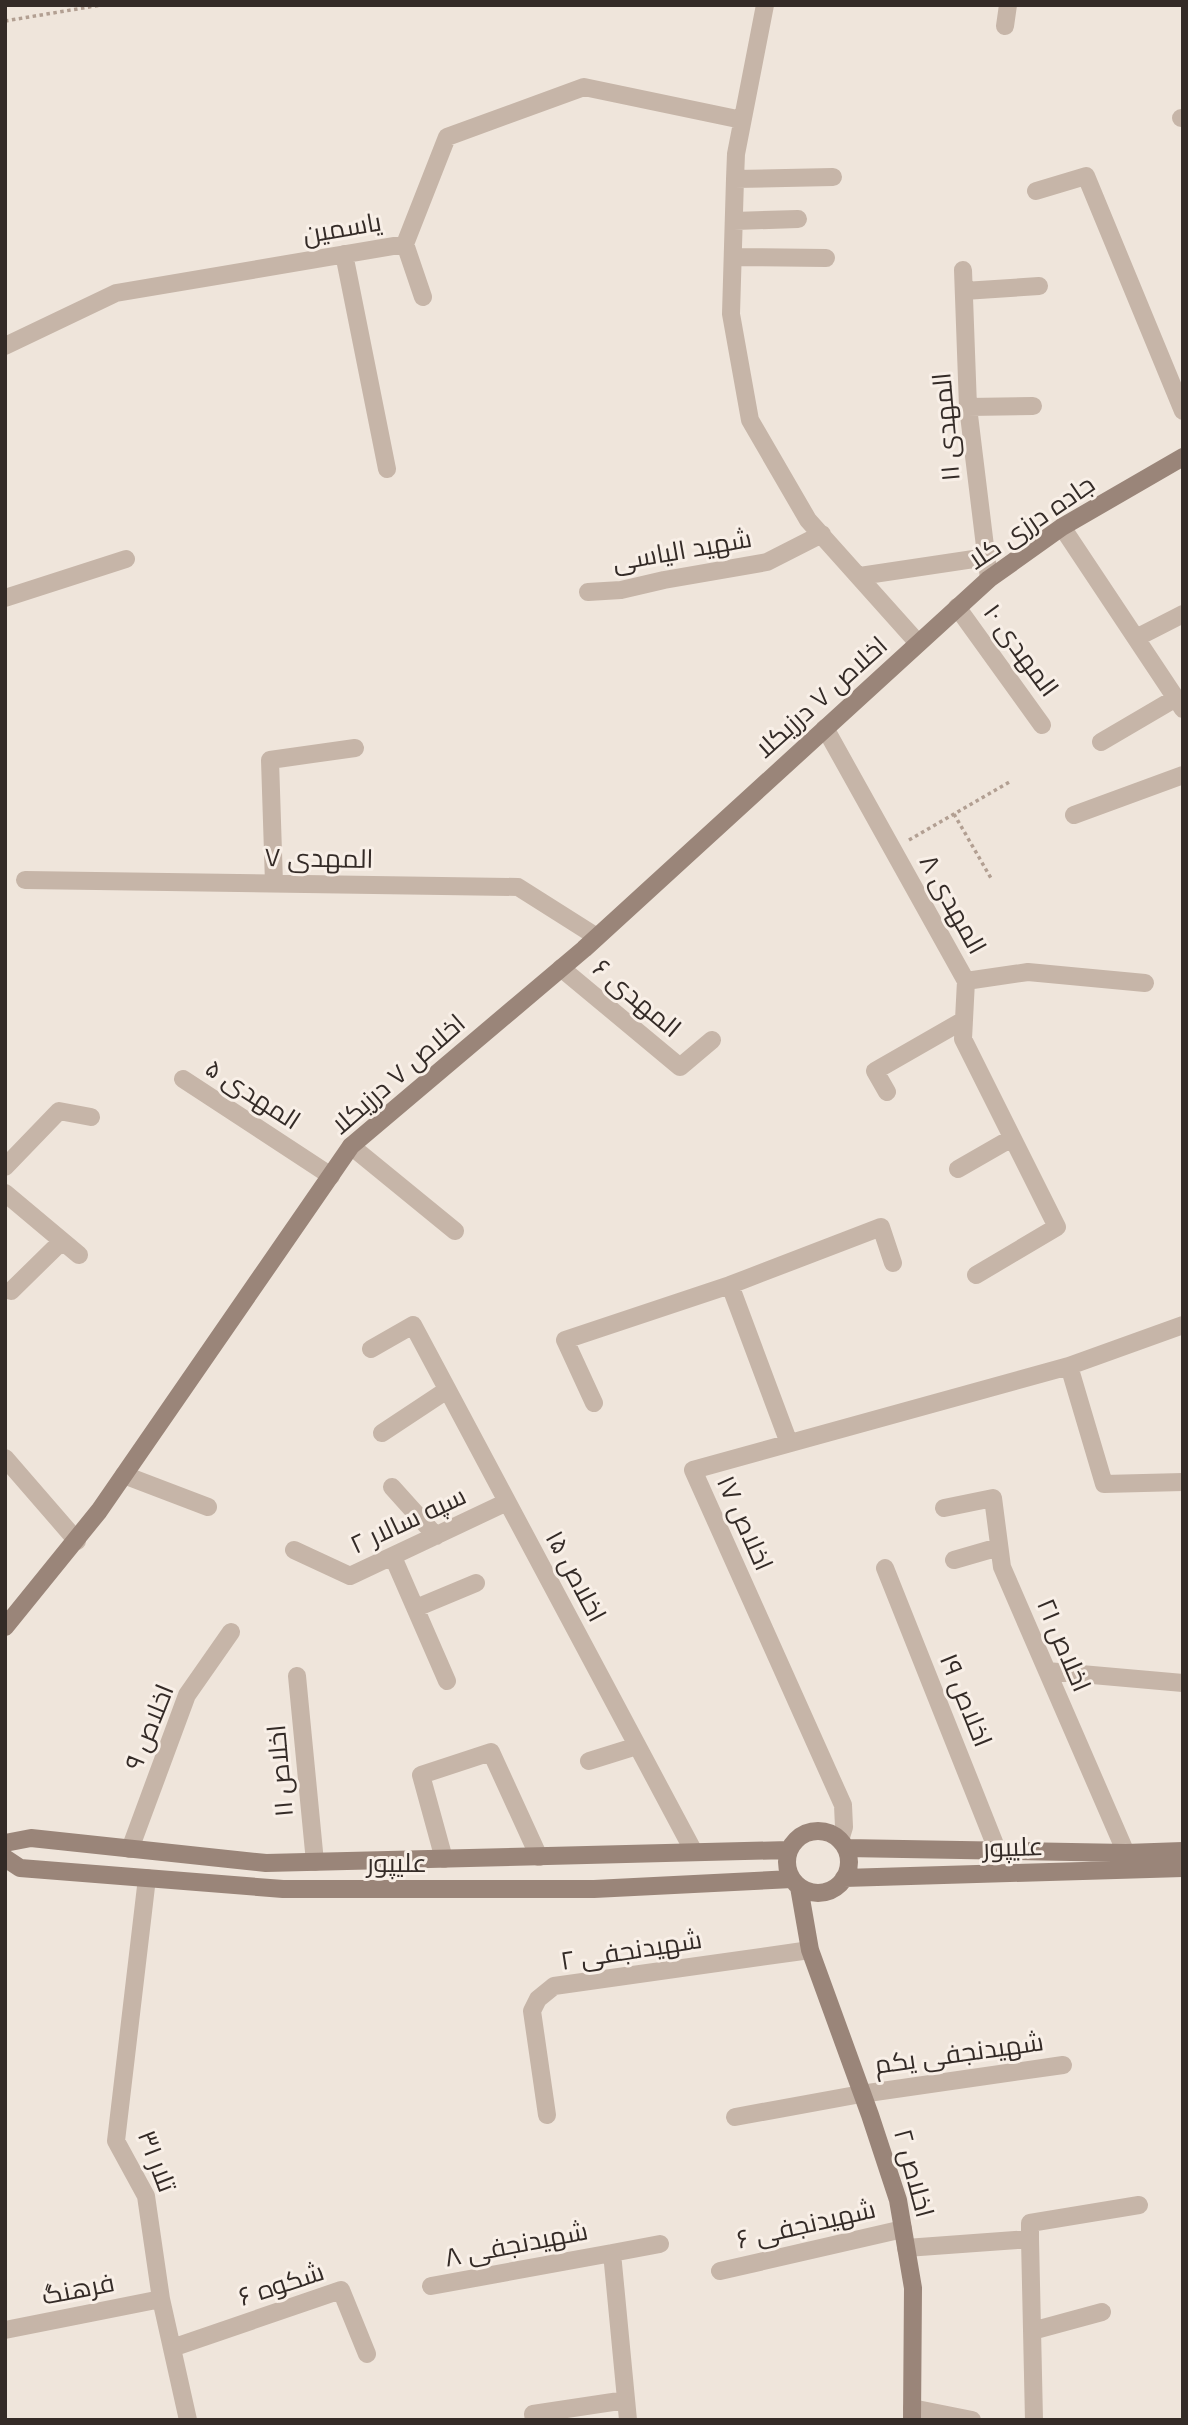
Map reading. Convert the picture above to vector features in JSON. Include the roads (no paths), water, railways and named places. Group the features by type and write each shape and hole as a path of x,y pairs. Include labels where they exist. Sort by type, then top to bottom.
{"main road":[{"name":"جاده درزی کلا","path":"919,643 989,579 1062,527 1183,457"},
{"name":"اخلاص ۷ درزیکلا","path":"5,1627 77,1541 351,1146 597,937 919,643"},
{"path":"822,1831 843,1844 848,1868 837,1886 818,1893 795,1883 786,1860 789,1850 802,1835 822,1831"},
{"name":"علیپور","path":"5,1843 31,1838 266,1863 789,1850"},
{"name":"علیپور","path":"843,1844 998,1852 1183,1851"},
{"name":"علیپور","path":"5,1858 20,1868 283,1889 594,1889 795,1883"},
{"name":"علیپور","path":"844,1878 1183,1868"},
{"name":"اخلاص ۲","path":"795,1883 810,1950 898,2200 912,2288 912,2414"},
{"path":"810,1950 818,1893"}],"street":[{"path":"765,5 736,154 735,179 731,314 750,420 808,520 919,643"},
{"path":"1005,26 1008,5"},
{"name":"یاسمین","path":"5,346 116,293 405,244 447,137 584,88 742,120"},
{"path":"1036,191 1086,176 1183,411"},
{"path":"735,179 834,177"},
{"path":"734,221 798,219"},
{"path":"405,244 423,297"},
{"path":"344,254 387,469"},
{"path":"733,257 826,258"},
{"name":"المهدی ۱۱","path":"963,270 968,407 989,579"},
{"path":"964,292 1039,286"},
{"path":"968,407 1033,406"},
{"path":"1062,527 1179,704 1101,742"},
{"name":"شهید الیاسی","path":"588,592 621,590 767,562 821,534"},
{"path":"860,576 987,557"},
{"path":"5,598 126,559"},
{"name":"المهدی ۱۰","path":"957,607 1042,725"},
{"path":"1136,638 1183,614"},
{"name":"المهدی ۸","path":"825,728 965,981 963,1039 1057,1227 976,1275"},
{"path":"274,883 270,760 355,748"},
{"path":"1074,815 1183,775"},
{"name":"المهدی ۷","path":"25,880 518,887 597,937"},
{"name":"المهدی ۶","path":"561,968 680,1068 712,1040"},
{"path":"965,981 1028,972 1145,983"},
{"path":"887,1092 875,1071 964,1020"},
{"name":"المهدی ۵","path":"183,1079 331,1176"},
{"path":"5,1167 60,1111 91,1117"},
{"path":"958,1169 1012,1138"},
{"path":"351,1146 455,1231"},
{"path":"5,1193 79,1255"},
{"path":"594,1403 565,1340 730,1284 881,1227 893,1263"},
{"path":"11,1291 62,1241"},
{"path":"730,1284 789,1443"},
{"name":"اخلاص ۱۵","path":"371,1349 413,1325 694,1852"},
{"name":"اخلاص ۱۷","path":"843,1844 844,1805 693,1470 1069,1366 1183,1325"},
{"path":"1069,1366 1104,1484 1183,1482"},
{"path":"382,1433 447,1390"},
{"path":"5,1458 77,1541"},
{"path":"124,1475 208,1507"},
{"path":"392,1487 436,1536"},
{"name":"اخلاص ۲۱","path":"944,1508 993,1498 1002,1567 1126,1853"},
{"name":"سپه سالار ۲","path":"294,1550 350,1576 507,1502"},
{"path":"954,1560 999,1546"},
{"path":"393,1557 447,1681"},
{"name":"اخلاص ۱۹","path":"885,1569 998,1852"},
{"path":"416,1608 476,1583"},
{"name":"اخلاص ۹","path":"130,1849 187,1695 231,1632"},
{"path":"1047,1671 1183,1683"},
{"name":"اخلاص ۱۱","path":"297,1676 315,1862"},
{"path":"589,1761 637,1746"},
{"path":"444,1859 422,1775 491,1752 539,1857"},
{"name":"تلار ۳۱","path":"147,1878 116,2141 146,2196 161,2299 188,2420"},
{"name":"شهیدنجفی ۲","path":"547,2115 532,2011 538,1999 554,1986 810,1950"},
{"name":"شهیدنجفی یکم","path":"734,2117 861,2094 1063,2065"},
{"path":"1034,2420 1030,2223 1139,2205"},
{"name":"شهیدنجفی ۶","path":"720,2271 903,2228"},
{"path":"906,2248 1030,2239"},
{"path":"612,2253 660,2244"},
{"name":"شهیدنجفی ۸","path":"431,2287 612,2253 628,2420"},
{"name":"شکوه ۶","path":"172,2348 341,2290 367,2354"},
{"name":"فرهنگ","path":"5,2330 161,2299"},
{"path":"1032,2331 1102,2312"},
{"path":"534,2420 533,2414 626,2400"},
{"path":"912,2414 972,2420"}]}
